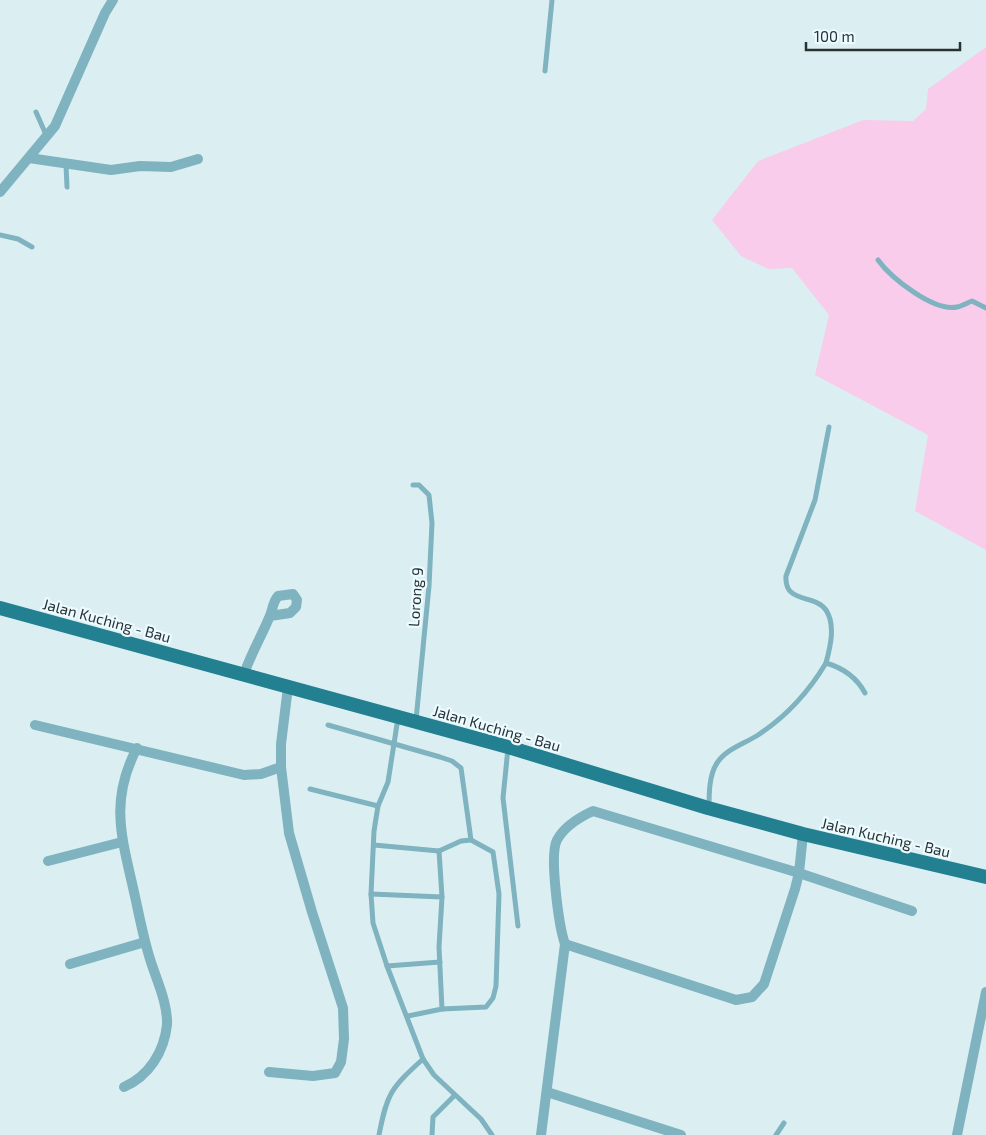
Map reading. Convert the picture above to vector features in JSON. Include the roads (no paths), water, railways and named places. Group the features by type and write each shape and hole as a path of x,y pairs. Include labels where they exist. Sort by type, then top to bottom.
{"main road":[{"name":"Jalan Kuching - Bau","path":"0,608 508,747 708,808 803,834 986,877"}],"street":[{"path":"2,187 48,138 105,13 114,0"},
{"path":"29,158 66,165 112,170 140,166 171,167 198,158"},
{"path":"244,674 256,642 270,616"},
{"path":"269,1072 313,1076 335,1073 341,1062 344,1039 343,1008 312,912 290,833 281,767 281,744 288,687"},
{"path":"35,725 244,775 261,774 281,767"},
{"path":"124,1087 139,1080 153,1064 163,1042 167,1024 164,1005 145,942 122,842 120,802 127,768 137,748"},
{"path":"541,1135 565,944 561,931 554,856 557,840 578,818 593,812 799,873 912,911"},
{"path":"565,944 736,1000 752,997 764,984 799,873 803,834"},
{"path":"48,861 122,842"},
{"path":"70,964 145,942"},
{"path":"957,1135 986,992"},
{"path":"547,1092 681,1135"}],"lane":[{"path":"545,71 552,0"},
{"path":"36,112 48,138"},
{"path":"66,165 67,187"},
{"path":"0,235 18,239 32,247"},
{"path":"878,260 887,273 939,305 956,307 972,301 986,308"},
{"path":"708,808 711,777 716,763 728,751 757,736 783,716 814,684 826,663 832,641 827,611 821,605 792,594 785,584 786,576 814,500 829,427"},
{"name":"Lorong 9","path":"412,485 419,485 429,495 432,523 429,586 416,723"},
{"path":"826,663 836,666 860,683 865,693"},
{"path":"398,717 388,782 378,806 371,894 373,923 387,966 408,1016 423,1059 434,1075 481,1119 492,1135"},
{"path":"328,725 452,761 461,768 472,840"},
{"path":"508,747 503,798 518,926"},
{"path":"310,789 378,806"},
{"path":"374,846 439,851 461,841 472,840 494,852 499,894 496,986 493,998 486,1007 442,1009 408,1016"},
{"path":"439,851 442,897 440,962 442,1009"},
{"path":"371,894 442,897"},
{"path":"387,966 440,962"},
{"path":"379,1135 386,1102 395,1085 423,1059"},
{"path":"432,1135 433,1116 455,1095"},
{"path":"776,1135 784,1123"}]}
